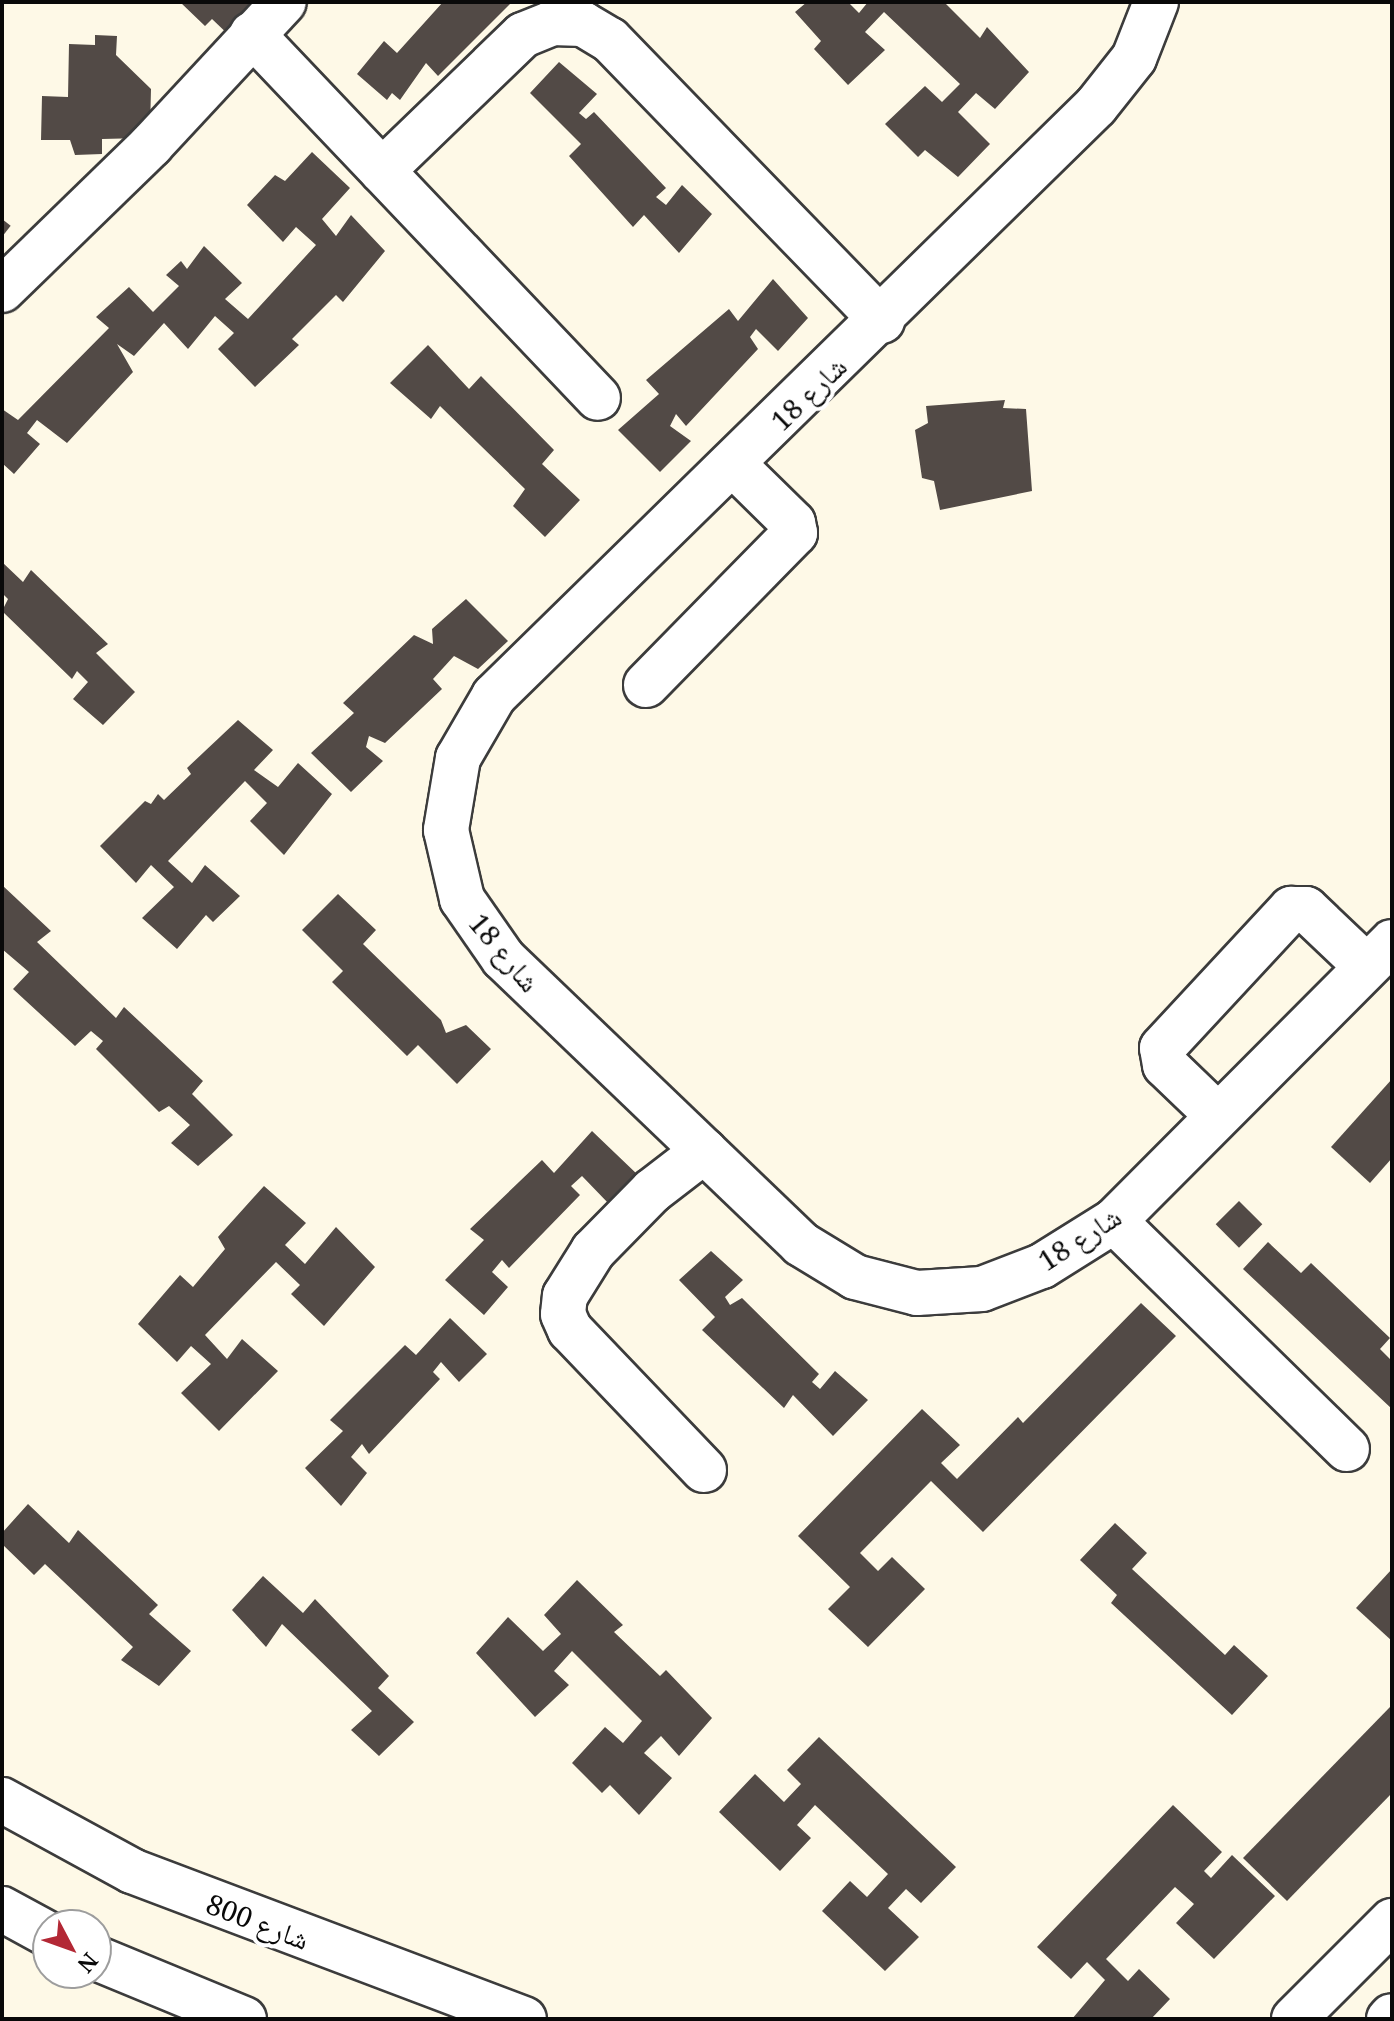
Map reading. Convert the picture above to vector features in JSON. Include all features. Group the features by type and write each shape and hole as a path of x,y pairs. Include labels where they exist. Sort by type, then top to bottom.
{"street":[{"path":"2,290 151,145 284,2"},
{"name":"شارع 18","path":"1156,2 1134,58 1096,106 882,321 494,696 458,758 446,830 462,899 503,958 801,1244 855,1277 917,1293 982,1289 1042,1266 1114,1221 1379,954"},
{"path":"382,171 523,35 552,23 583,24 610,40 882,321"},
{"path":"252,34 598,398"},
{"path":"646,685 795,533 793,523 734,465"},
{"path":"1217,1115 1165,1065 1162,1048 1291,909 1306,909 1379,954"},
{"path":"704,1151 652,1191 593,1251 565,1296 563,1314 570,1330 704,1470"},
{"path":"1114,1221 1347,1449"},
{"name":"شارع 800","path":"2,1800 132,1871 524,2019"},
{"path":"2,1909 32,1925"},
{"path":"1294,2019 1392,1921"},
{"path":"112,1965 244,2019"}],"building":[{"path":"180,2 270,2 234,40 212,19 205,26"},
{"path":"443,2 512,2 438,76 426,63 400,100 392,93 387,100 357,74 384,41 397,53"},
{"path":"807,2 848,2 859,13 868,2 944,2 980,38 987,27 1029,72 995,109 976,93 958,112 990,144 958,177 925,150 918,157 885,124 925,86 942,102 960,84 884,12 865,32 885,50 848,85 814,49 821,41 795,12"},
{"path":"95,35 117,36 116,55 151,89 150,130 142,138 102,139 102,154 75,155 70,140 41,140 42,96 68,97 69,44 95,45"},
{"path":"559,62 597,94 579,113 586,119 594,112 666,188 656,197 666,205 682,185 712,214 679,253 644,215 633,227 569,156 581,144 530,93"},
{"path":"312,152 350,188 322,219 336,236 351,215 385,251 343,302 336,295 292,339 299,345 255,387 218,349 234,333 215,316 188,349 164,323 134,356 117,344 133,372 67,443 37,420 27,433 40,444 14,474 2,463 2,409 18,420 109,328 96,317 129,287 153,312 179,286 166,275 181,261 187,269 204,246 242,283 225,299 248,319 316,245 296,227 283,242 247,205 275,175 285,181"},
{"path":"2,219 11,226 2,237"},
{"path":"773,279 808,318 778,351 756,329 750,337 758,349 686,426 676,414 670,426 691,441 660,472 618,430 659,394 646,380 729,309 738,321"},
{"path":"428,345 469,389 481,376 554,450 542,464 580,500 545,537 513,506 525,489 440,406 431,419 390,383"},
{"path":"1005,400 1003,408 1026,409 1032,491 940,510 934,481 922,478 915,430 928,423 926,406"},
{"path":"2,562 23,582 31,570 108,644 96,653 135,692 103,725 73,699 88,682 77,671 72,679 2,611 8,599 2,593"},
{"path":"466,599 508,641 478,669 454,656 433,679 442,689 385,743 369,736 366,747 383,761 351,792 311,753 354,713 343,703 414,635 433,644 432,629"},
{"path":"238,720 273,750 254,770 278,787 298,763 332,794 284,855 250,821 267,803 245,781 168,861 192,883 205,865 240,896 213,922 206,915 177,949 142,918 174,887 151,865 136,883 100,846 145,801 151,804 158,794 164,800 191,774 187,768"},
{"path":"2,885 51,931 37,942 116,1018 124,1007 203,1081 192,1094 233,1135 198,1166 171,1143 190,1125 169,1106 159,1112 96,1049 103,1041 91,1031 75,1046 13,989 29,972 2,949"},
{"path":"338,894 376,930 363,944 441,1020 446,1033 466,1025 491,1049 457,1084 418,1045 407,1056 332,982 343,971 302,930"},
{"path":"1392,1079 1392,1158 1370,1183 1331,1147"},
{"path":"592,1131 639,1176 610,1205 582,1176 571,1186 580,1195 509,1268 502,1260 492,1272 508,1287 484,1315 445,1280 484,1240 470,1229 542,1160 554,1173"},
{"path":"264,1186 306,1223 285,1245 305,1264 336,1227 375,1267 324,1326 291,1294 300,1285 276,1262 205,1335 227,1359 242,1339 278,1371 219,1431 181,1393 211,1364 191,1346 177,1362 138,1324 180,1275 193,1287 225,1249 218,1237"},
{"path":"1239,1201 1262,1224 1239,1248 1216,1224"},
{"path":"1268,1242 1301,1273 1311,1263 1390,1338 1380,1349 1392,1361 1392,1409 1243,1269"},
{"path":"711,1251 743,1280 725,1297 730,1305 742,1298 819,1374 812,1382 820,1389 835,1371 868,1400 833,1436 793,1395 784,1408 702,1330 715,1317 679,1280"},
{"path":"1141,1303 1176,1336 983,1532 931,1481 860,1553 878,1571 892,1557 925,1589 868,1647 828,1609 850,1587 798,1536 922,1409 960,1445 941,1463 957,1479 1018,1417 1023,1423"},
{"path":"450,1318 487,1354 459,1382 441,1362 433,1372 440,1379 369,1454 362,1444 351,1457 367,1473 341,1506 305,1468 343,1431 330,1420 405,1345 416,1355"},
{"path":"28,1504 69,1543 78,1530 158,1605 149,1614 191,1651 159,1686 121,1660 133,1647 45,1564 34,1575 2,1544 2,1533"},
{"path":"1115,1523 1147,1553 1132,1569 1225,1655 1234,1645 1268,1676 1232,1715 1111,1603 1117,1595 1080,1560"},
{"path":"1392,1569 1392,1641 1356,1608"},
{"path":"263,1576 303,1613 315,1599 389,1676 378,1688 414,1722 379,1756 351,1730 372,1711 282,1624 266,1647 232,1610"},
{"path":"577,1580 623,1625 614,1632 660,1676 666,1670 712,1718 679,1756 661,1736 644,1753 672,1778 639,1815 610,1785 602,1793 572,1763 605,1727 623,1743 642,1721 572,1651 554,1671 569,1685 535,1717 476,1653 508,1617 543,1651 561,1634 544,1615"},
{"path":"1390,1707 1392,1793 1287,1901 1243,1858"},
{"path":"819,1737 956,1867 921,1903 906,1889 888,1908 919,1937 885,1971 822,1911 850,1881 867,1897 888,1874 815,1805 797,1825 811,1838 780,1871 719,1812 755,1774 784,1802 801,1784 787,1770"},
{"path":"1173,1805 1222,1852 1204,1871 1211,1878 1232,1855 1275,1896 1214,1959 1176,1923 1194,1904 1175,1887 1106,1959 1128,1981 1139,1969 1170,1999 1151,2019 1072,2019 1105,1980 1087,1962 1071,1979 1037,1947"}]}
